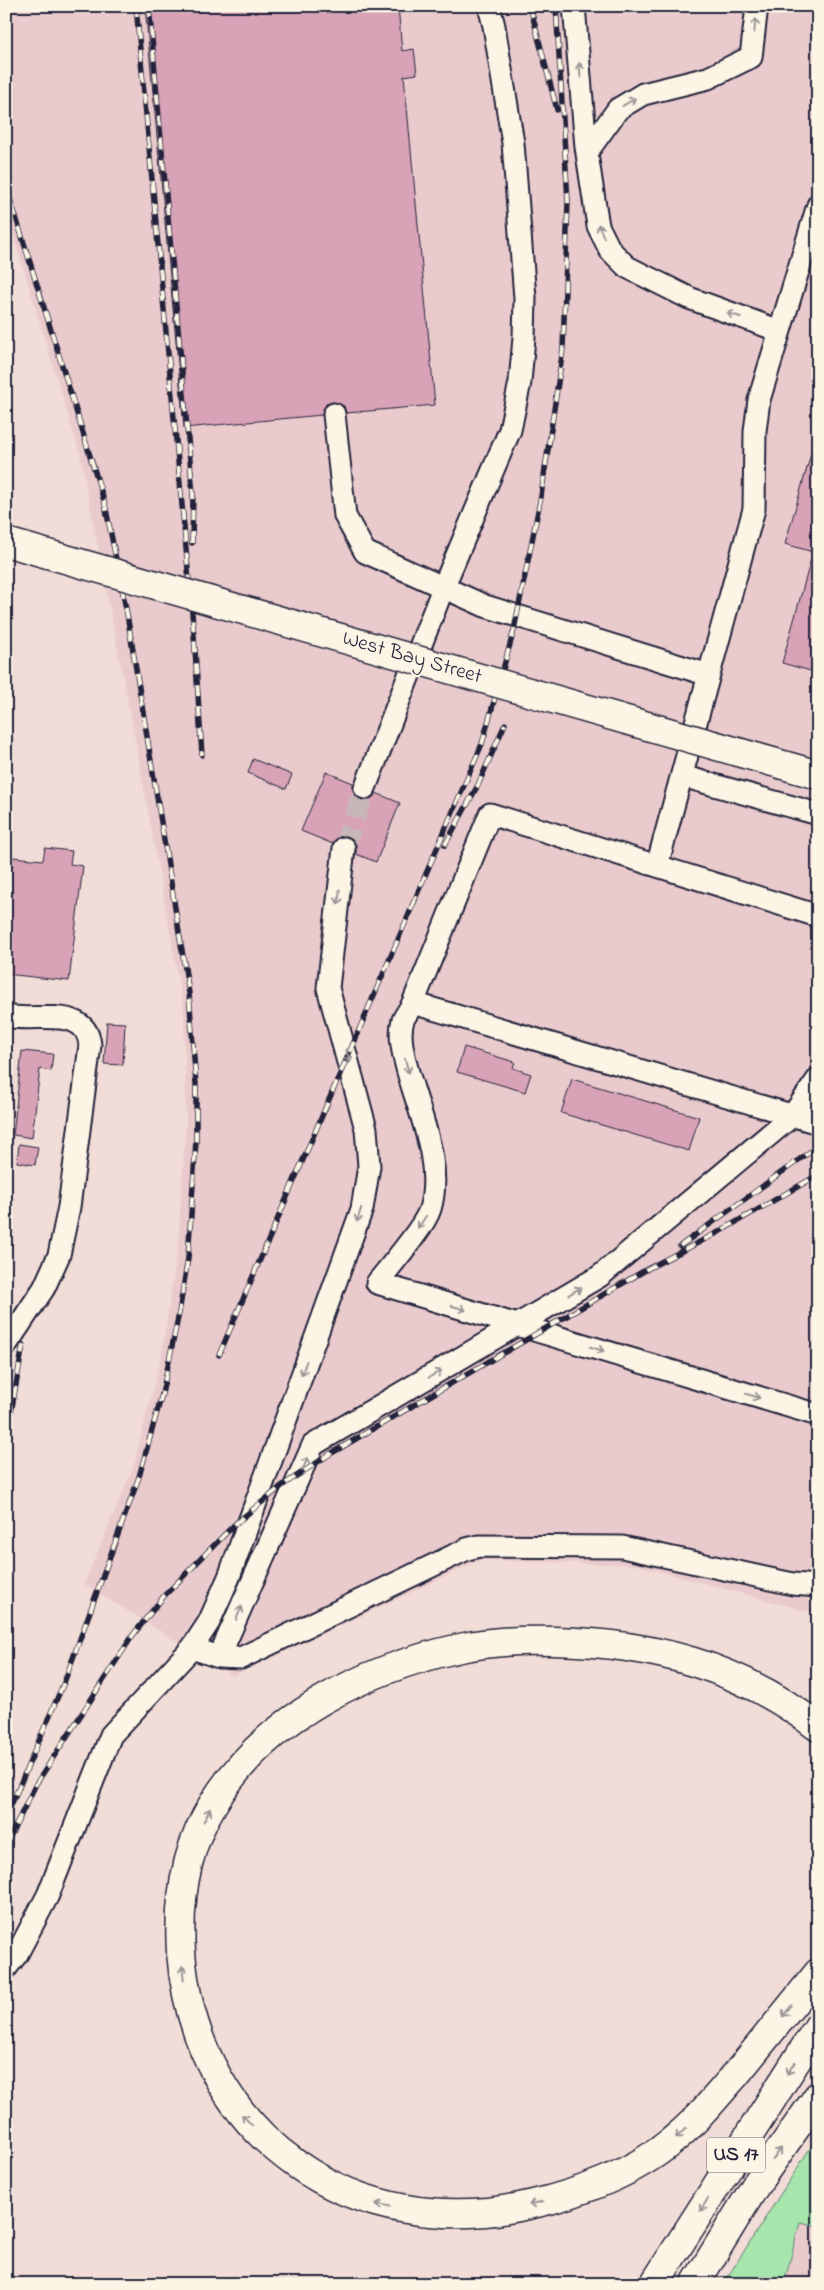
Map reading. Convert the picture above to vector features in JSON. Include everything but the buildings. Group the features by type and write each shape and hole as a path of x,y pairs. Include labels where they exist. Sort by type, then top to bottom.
{"main road":[{"name":"West Bay Street","path":"6,542 818,775"},
{"path":"818,1727 784,1704 719,1671 671,1654 629,1646 590,1642 528,1640 482,1643 427,1655 380,1672 330,1695 298,1714 266,1741 230,1779 212,1804 199,1831 188,1863 182,1892 180,1935 183,1979 192,2019 219,2082 240,2112 269,2142 298,2166 336,2188 377,2204 431,2214 501,2212 564,2196 618,2176 671,2143 711,2104 818,1973"},
{"name":"US 17","path":"654,2284 818,2027"},
{"name":"US 17","path":"695,2284 757,2183 818,2096"}],"street":[{"path":"574,6 587,152 598,226 610,250 627,267 698,302 780,331"},
{"path":"587,152 618,109 643,94 708,78 751,56 757,6"},
{"path":"365,788 443,588 510,430 520,382 525,298 513,142 490,8"},
{"path":"657,866 754,509 755,431 759,400 818,205"},
{"path":"334,414 344,516 365,552 485,606 709,675"},
{"path":"682,776 818,814"},
{"path":"818,916 490,814 413,1003 403,1020 403,1055 430,1149 435,1175 434,1194 429,1212 411,1239 376,1283 818,1415"},
{"path":"6,1968 17,1954 48,1895 111,1735 192,1648 209,1622 229,1577 362,1208 369,1166 366,1129 328,988 344,848"},
{"path":"413,1003 818,1123"},
{"path":"6,1016 72,1020 84,1026 89,1034 90,1045 70,1206 59,1255 44,1288 6,1345"},
{"path":"219,1657 313,1444 600,1276 792,1116 818,1079"},
{"path":"192,1648 219,1657 241,1658 467,1549 479,1546 622,1547 792,1584 818,1586"}],"shaded area":[{"path":"6,6 818,6 818,1614 636,1565 480,1560 233,1676 84,1584 133,1468 161,1358 178,1246 186,1119 184,1010 136,744 80,454 6,212"},
{"path":"818,2137 818,2284 723,2284 766,2214"}],"green space":[{"path":"814,2142 818,2148 818,2226 800,2222 784,2284 723,2284"}],"tunnel":[{"path":"344,848 365,788"}],"railway":[{"path":"136,6 194,635 202,755"},
{"path":"149,6 193,494 192,543"},
{"path":"530,6 557,110"},
{"path":"412,906 482,744 514,630 541,496 563,349 568,201 556,6"},
{"path":"6,185 105,504 127,614 189,993 196,1084 196,1141 188,1258 162,1394 139,1477 65,1680 6,1817"},
{"path":"445,845 478,785 505,724"},
{"path":"219,1355 415,900"},
{"path":"680,1246 818,1146"},
{"path":"6,1845 36,1784 133,1635 164,1596 235,1524 283,1485 330,1454 649,1268 717,1233 818,1175"},
{"path":"6,1441 23,1345"}]}
